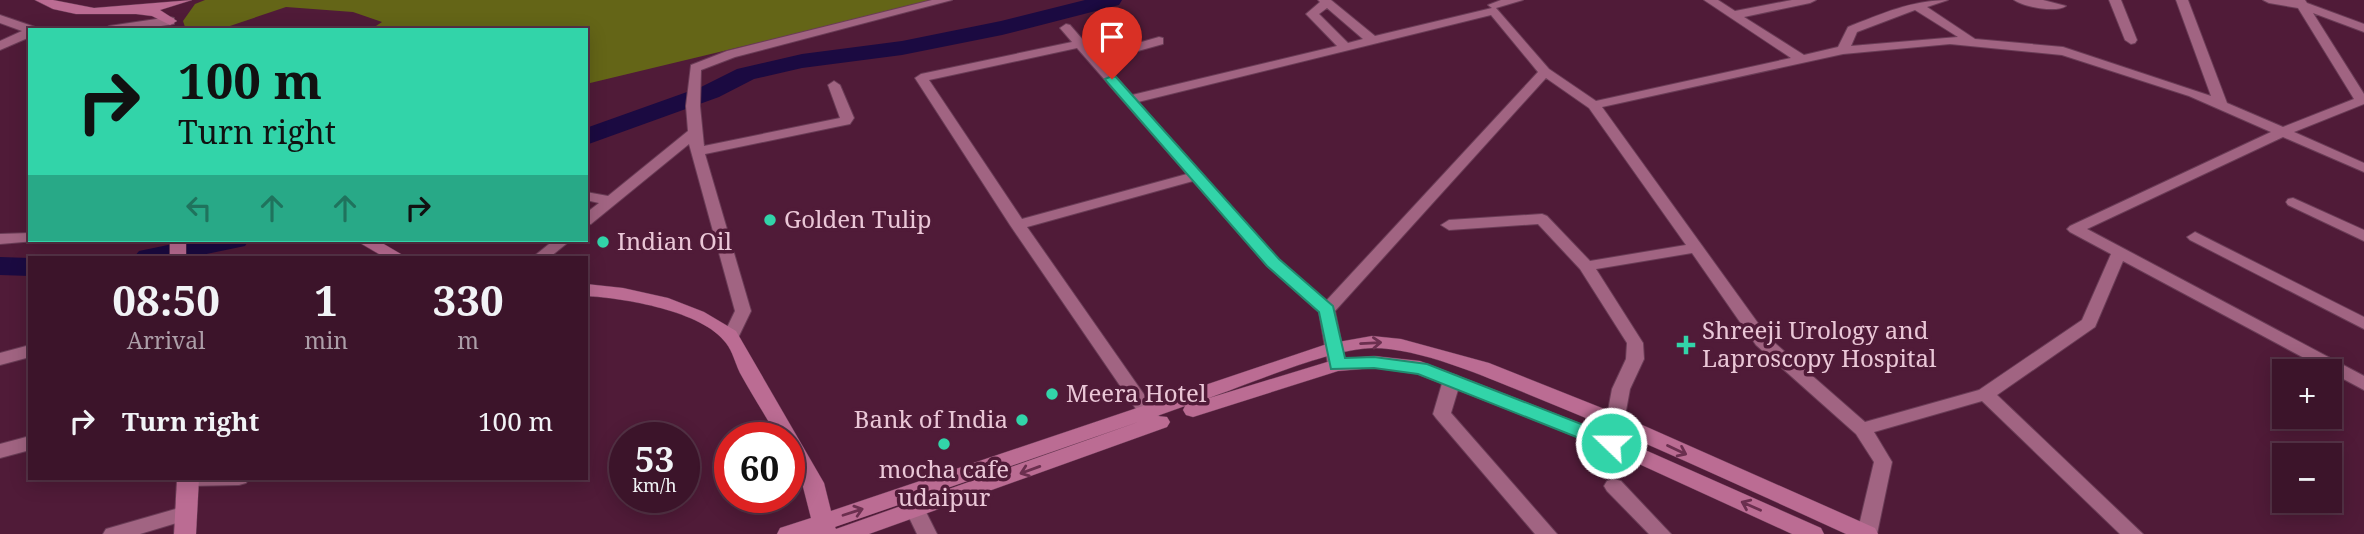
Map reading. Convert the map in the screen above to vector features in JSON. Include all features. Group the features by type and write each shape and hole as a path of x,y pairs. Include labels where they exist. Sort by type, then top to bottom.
{"main road":[{"path":"41,0 55,7 80,11 155,12 170,25 185,7 199,0"},
{"path":"120,11 186,0"},
{"path":"368,242 395,256"},
{"path":"588,290 621,291 664,303 702,319 731,336 779,422"},
{"path":"788,534 824,528 1336,357 1372,342 1401,345 1482,368 1615,421 1867,534"},
{"path":"1336,357 1409,367 1452,380 1611,443 1813,534"},
{"path":"844,534 1152,418"},
{"path":"805,468 813,483 824,528"},
{"path":"186,523 188,480"}],"street":[{"path":"731,336 743,311 697,151 693,72 701,64 731,54 946,0"},
{"path":"1129,100 1373,41 1517,0"},
{"path":"1710,0 1803,60"},
{"path":"1734,15 1810,0"},
{"path":"1843,50 1852,30 1898,11 1942,0"},
{"path":"2020,0 2060,7"},
{"path":"2115,0 2131,40"},
{"path":"2182,0 2221,105"},
{"path":"2269,0 2300,2 2364,27"},
{"path":"1345,47 1312,14 1325,1 1373,41"},
{"path":"2300,2 2362,100 2283,132 2075,229 2364,384"},
{"path":"1494,6 1545,72 1594,106 1762,341 1862,429 1883,462 1867,534"},
{"path":"1917,7 1974,42"},
{"path":"0,19 28,30"},
{"path":"133,28 170,25"},
{"path":"1066,28 1273,263 1327,310 1336,357"},
{"path":"0,46 28,32"},
{"path":"1594,106 1843,50 1950,40 2063,51 2194,93 2364,168"},
{"path":"1094,59 1159,41"},
{"path":"1080,44 921,78 964,139 1018,225 1152,418"},
{"path":"1327,310 1545,72"},
{"path":"697,151 720,149 845,121 834,85"},
{"path":"588,219 696,132"},
{"path":"1018,225 1196,176"},
{"path":"588,196 610,201"},
{"path":"2294,202 2364,236"},
{"path":"1450,225 1542,219 1586,266 1635,343 1635,359 1620,389 1611,443"},
{"path":"2195,237 2364,324"},
{"path":"0,239 28,238"},
{"path":"542,256 560,242"},
{"path":"1586,266 1696,248"},
{"path":"1862,429 1985,394 2089,323 2119,253"},
{"path":"0,359 28,352"},
{"path":"1452,380 1442,414 1547,534"},
{"path":"1985,394 2133,534"},
{"path":"0,451 28,444"},
{"path":"1614,486 1661,534"},
{"path":"915,509 927,534"},
{"path":"113,534 186,523"}],"shaded area":[{"path":"205,0 936,0 588,84 588,28 373,28 382,22 353,12 286,7 224,28 185,28 183,21 195,4"}],"waterway":[{"path":"588,136 710,92 746,74 802,61 902,48 1002,28 1111,0"},
{"path":"154,256 225,242"},
{"path":"0,266 28,267"}],"place":[{"name":"Golden Tulip","path":"770,220"},
{"name":"Indian Oil","path":"603,242"},
{"name":"Shreeji Urology and Laproscopy Hospital","path":"1686,345"},
{"name":"Meera Hotel","path":"1052,394"},
{"name":"Bank of India","path":"1022,420"},
{"name":"mocha cafe udaipur","path":"944,444"}],"route":[{"path":"1112,79 1273,263 1327,310 1337,365 1374,362 1420,368 1611,443"}]}
